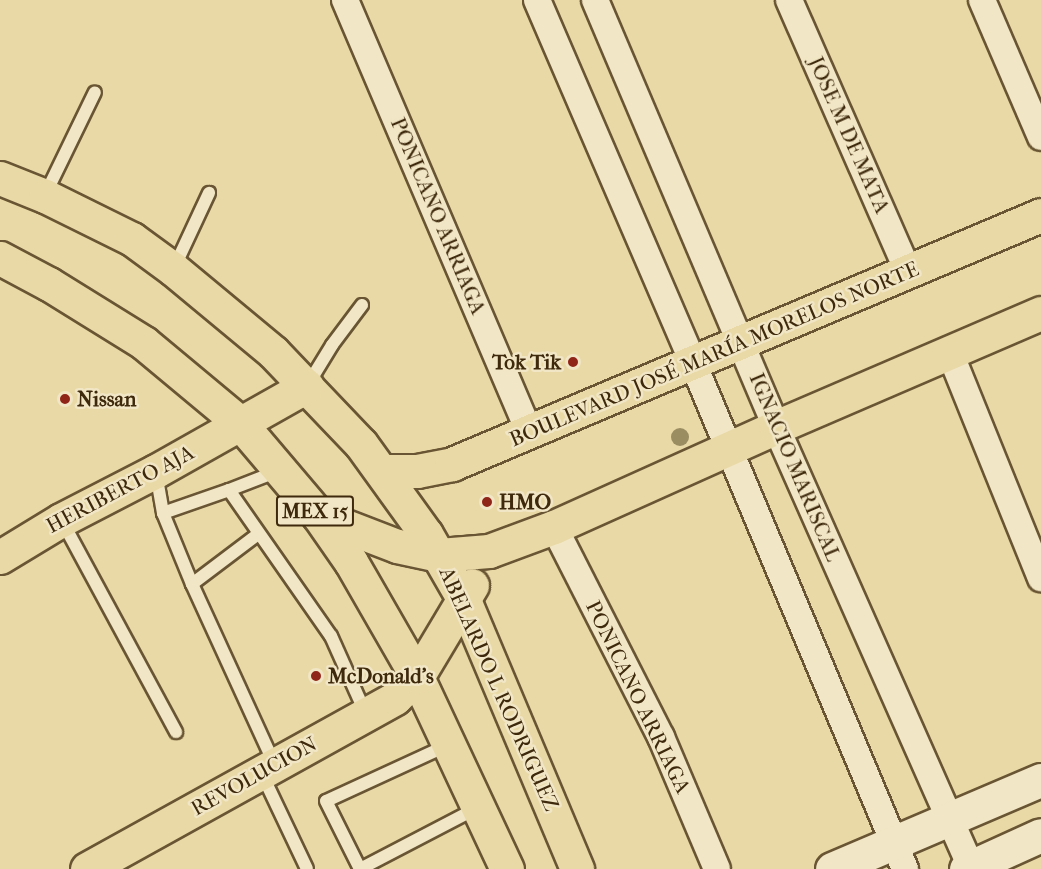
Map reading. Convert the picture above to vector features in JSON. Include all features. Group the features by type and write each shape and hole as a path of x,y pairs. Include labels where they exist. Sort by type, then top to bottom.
{"main road":[{"name":"ABELARDO L RODRIGUEZ","path":"0,178 45,196 132,239 174,269 273,352 361,444 439,555 464,600 577,869"},
{"name":"BOULEVARD JOSÉ MARÍA MORELOS NORTE","path":"382,471 417,471 452,464 530,433 1041,215"},
{"name":"MEX 15","path":"0,258 49,284 144,343 240,423 278,471 319,516 351,562 417,677 507,869"},
{"path":"319,516 397,546 439,555 489,551 554,527 776,427 1041,313"},
{"name":"HERIBERTO AJA","path":"0,557 61,519 156,471 307,386"},
{"name":"REVOLUCION","path":"87,869 395,698 417,677 464,600 489,551"}],"street":[{"name":"PONICANO ARRIAGA","path":"345,0 530,433"},
{"path":"537,0 693,363 899,856"},
{"name":"IGNACIO MARISCAL","path":"595,0 776,427 952,819 969,868"},
{"name":"JOSE M DE MATA","path":"789,0 908,271"},
{"path":"982,0 1041,138"},
{"path":"950,353 1041,578"},
{"name":"PONICANO ARRIAGA","path":"554,527 661,737 717,869"},
{"path":"832,869 899,856 952,819 1041,780"},
{"path":"969,868 1041,835"}],"lane":[{"path":"45,196 95,92"},
{"path":"174,269 209,193"},
{"path":"307,386 332,345 363,305"},
{"path":"156,471 163,513 307,869"},
{"path":"163,513 278,471"},
{"path":"229,490 331,636 366,714"},
{"path":"61,519 176,732"},
{"path":"192,584 258,534"},
{"path":"449,744 326,801 360,869 478,807"}],"place":[{"name":"Tok Tik","path":"573,362"},
{"name":"Nissan","path":"65,399"},
{"name":"HMO","path":"487,502"},
{"name":"McDonald's","path":"316,676"}]}
